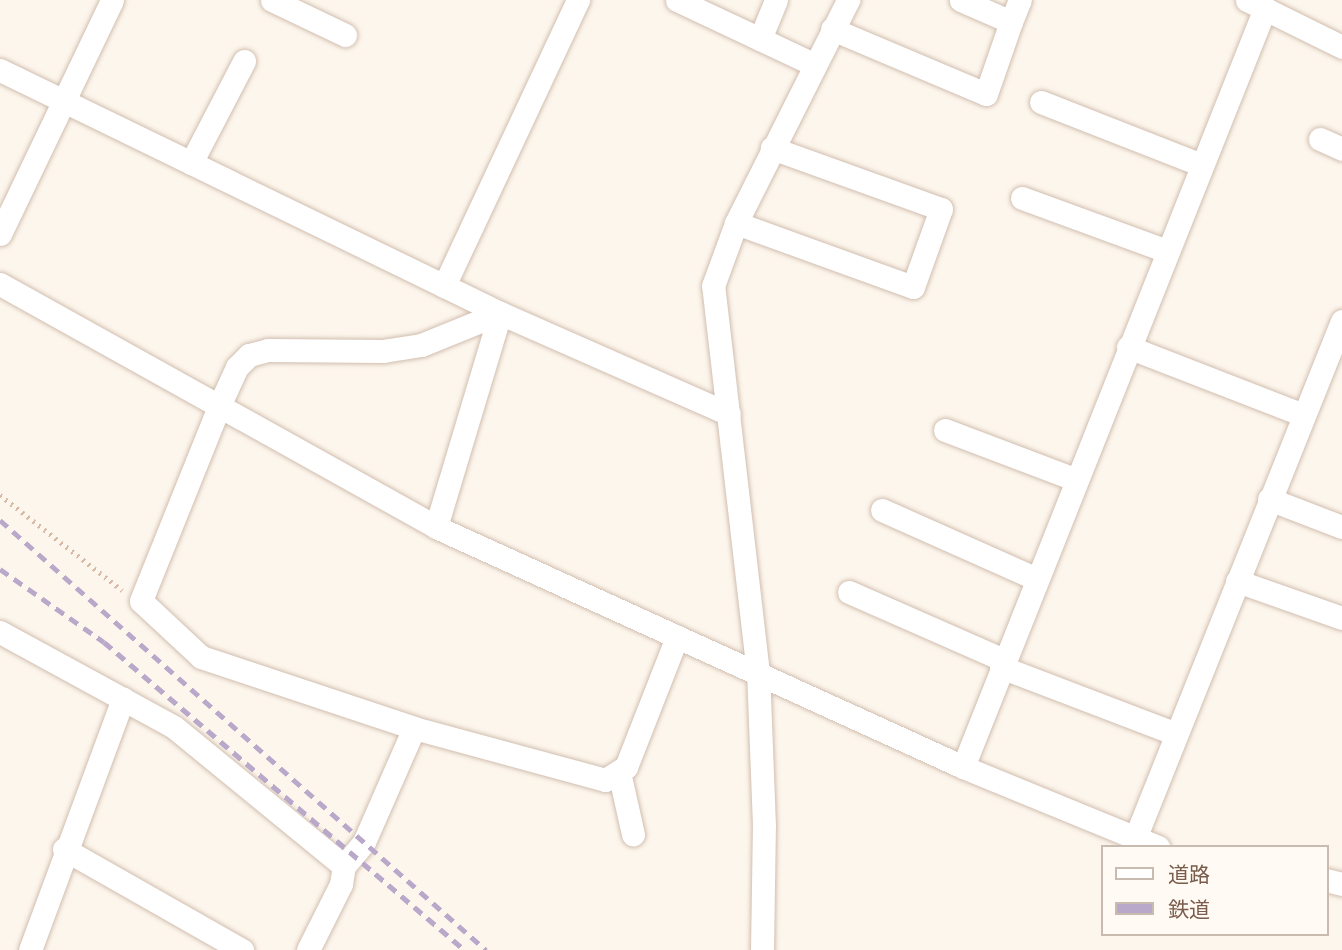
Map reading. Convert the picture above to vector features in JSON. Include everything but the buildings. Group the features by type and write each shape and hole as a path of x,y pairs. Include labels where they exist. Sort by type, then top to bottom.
{"street":[{"path":"0,234 112,0"},
{"path":"272,0 345,35"},
{"path":"443,286 578,0"},
{"path":"760,39 776,0"},
{"path":"762,950 764,826 758,673 713,286 736,223 813,64 848,0"},
{"path":"961,0 1011,22"},
{"path":"832,29 986,94 1020,0"},
{"path":"688,2 813,64"},
{"path":"963,767 1035,578 1202,165 1256,4 1342,47"},
{"path":"191,163 244,61"},
{"path":"0,70 500,313 729,414"},
{"path":"1041,102 1202,165"},
{"path":"1320,139 1342,149"},
{"path":"736,223 914,287 941,209 772,148"},
{"path":"1022,198 1167,251"},
{"path":"0,284 220,404 436,527 963,767 1134,841 1150,845"},
{"path":"500,313 421,345 383,351 268,350 250,355 237,367 220,404 141,601 201,657 414,728 605,780 626,767 677,637"},
{"path":"436,527 500,313"},
{"path":"1134,841 1342,321"},
{"path":"1128,347 1303,415"},
{"path":"945,430 1075,479"},
{"path":"1269,499 1342,527"},
{"path":"881,510 1035,578"},
{"path":"1237,581 1342,618"},
{"path":"849,592 1002,663 1176,734"},
{"path":"0,632 174,727 344,866"},
{"path":"30,950 64,849 123,699"},
{"path":"308,950 341,884 344,866 364,842 414,728"},
{"path":"619,772 633,834"},
{"path":"64,849 242,950"}],"path":[{"path":"0,495 86,566 141,601"}],"railway":[{"path":"0,520 486,950"},
{"path":"0,569 104,642 465,950"}]}
